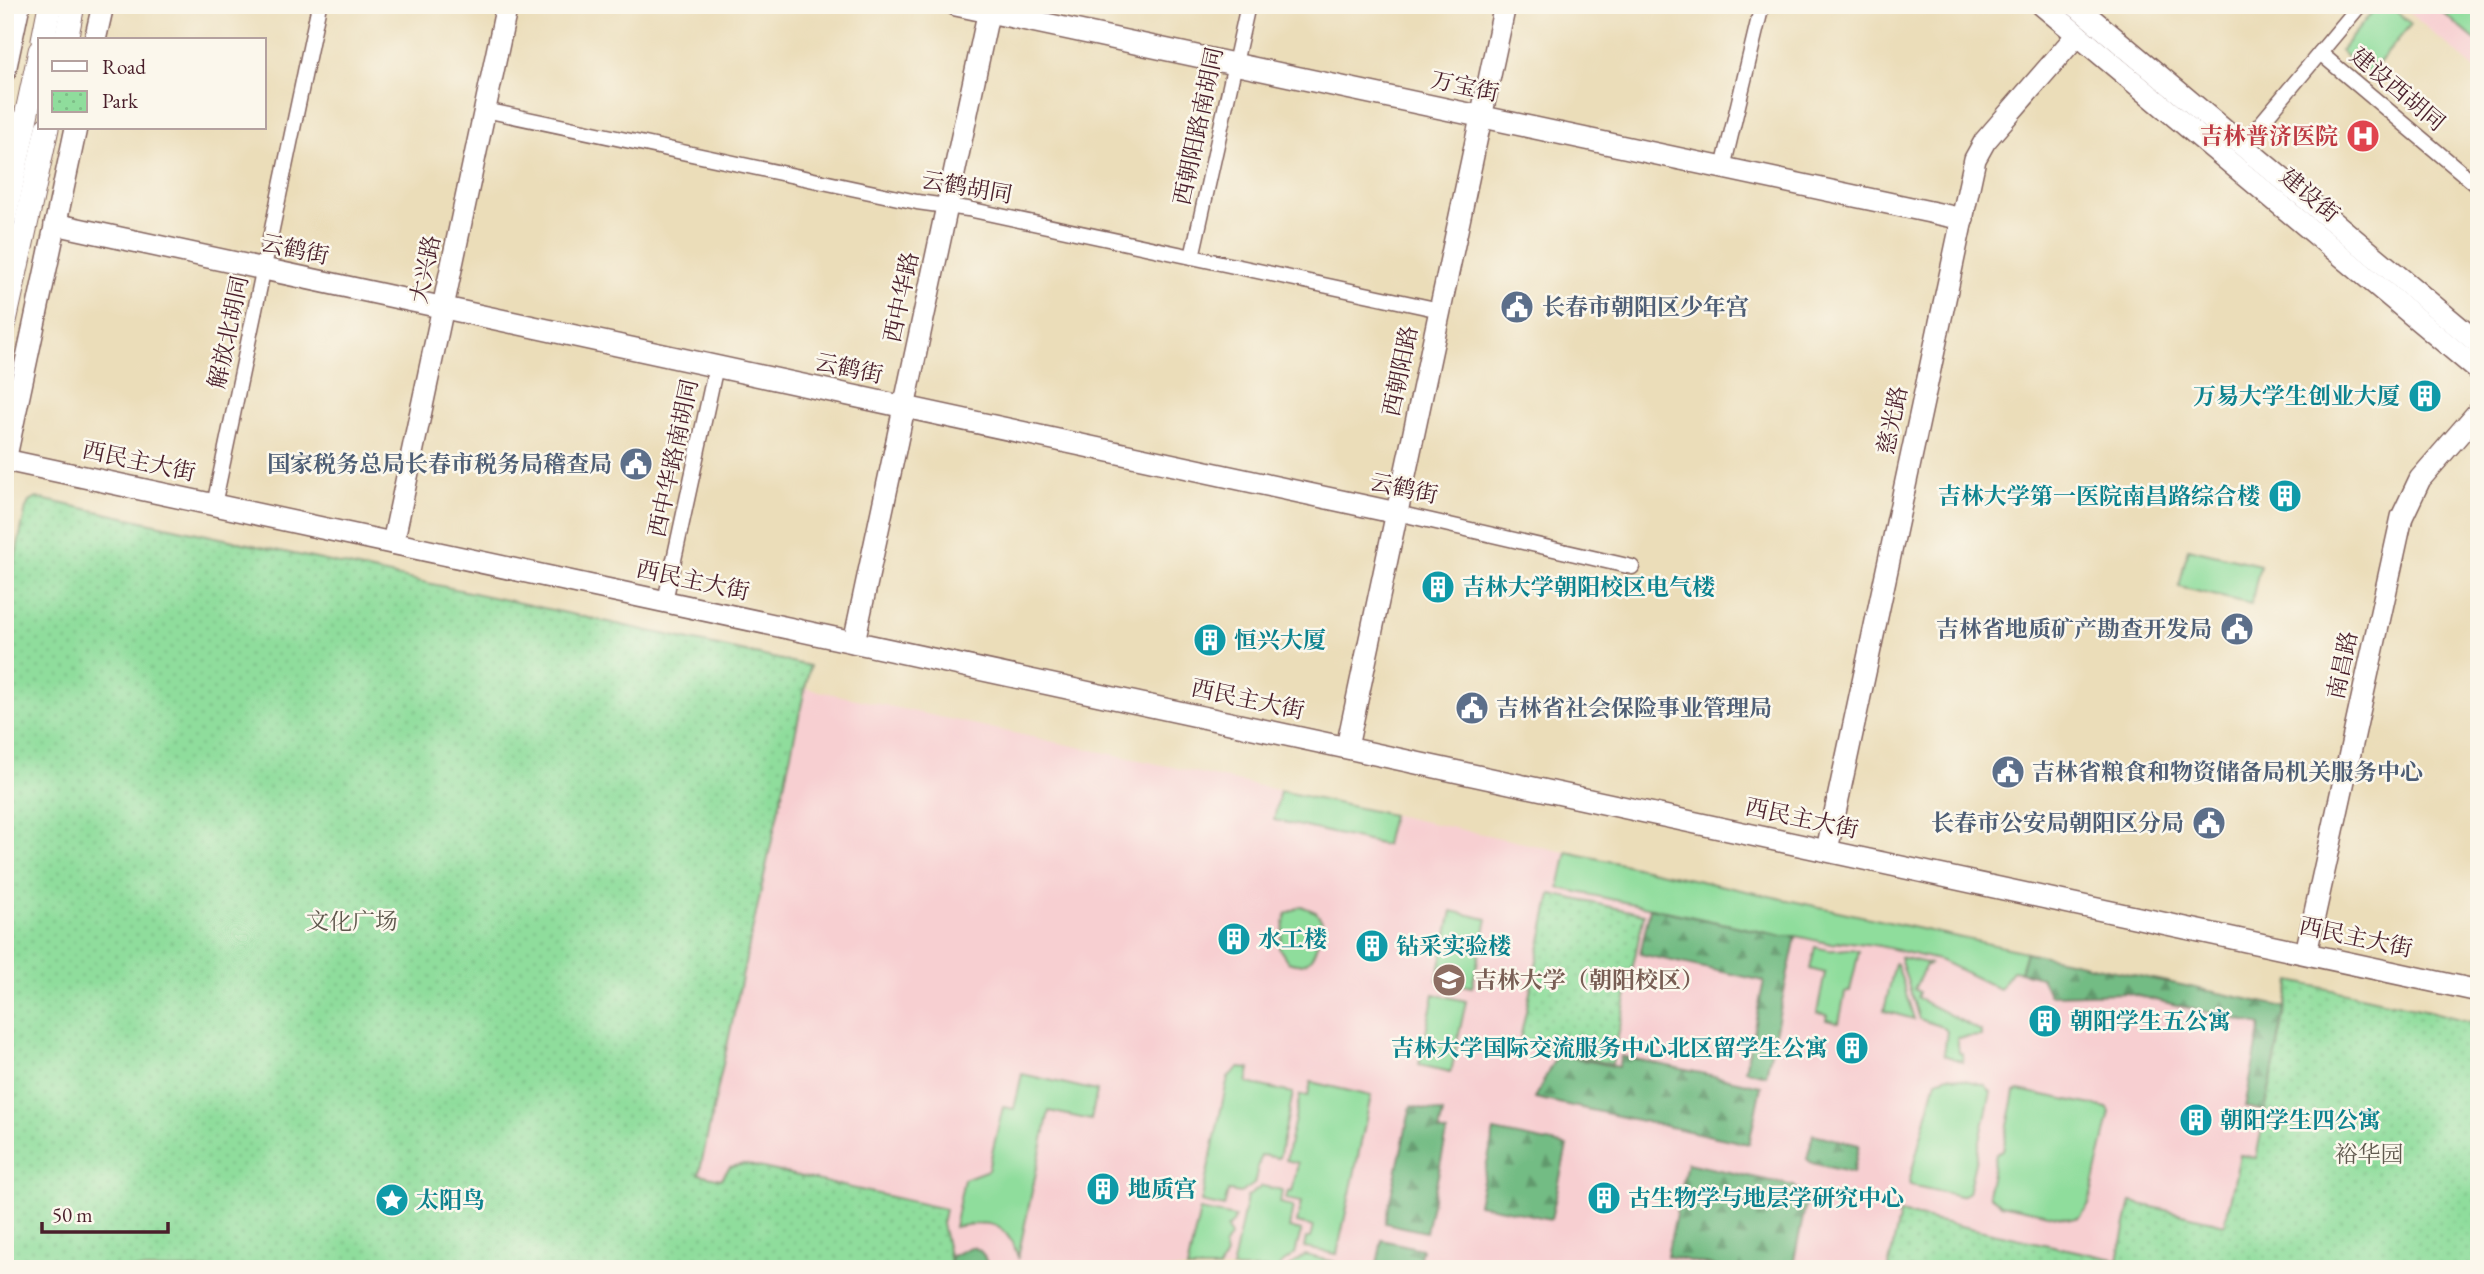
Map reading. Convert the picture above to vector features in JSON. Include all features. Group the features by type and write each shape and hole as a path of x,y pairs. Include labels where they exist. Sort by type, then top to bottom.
{"main road":[{"path":"43,38 50,5"},
{"path":"65,38 73,5"},
{"path":"5,215 38,60"},
{"path":"5,321 47,130"}],"street":[{"path":"5,71 19,5"},
{"path":"95,38 103,5"},
{"name":"解放北胡同","path":"214,505 319,5"},
{"name":"大兴路","path":"393,542 507,5"},
{"name":"万宝街","path":"956,5 989,9 1963,219"},
{"name":"西朝阳路南胡同","path":"1192,257 1248,5"},
{"name":"西朝阳路","path":"1347,747 1505,5"},
{"path":"1723,168 1762,5"},
{"name":"建设街","path":"2042,5 2479,372"},
{"name":"建设街","path":"2075,5 2479,344"},
{"path":"2242,146 2360,5"},
{"name":"西中华路","path":"854,642 989,9"},
{"name":"慈光路","path":"1827,850 1975,159 1984,141 2077,34"},
{"name":"建设西胡同","path":"2320,53 2479,187"},
{"name":"云鹤胡同","path":"485,110 1440,310"},
{"path":"5,460 76,130"},
{"name":"云鹤街","path":"55,224 1396,513 1632,567"},
{"name":"西中华路南胡同","path":"665,601 716,366"},
{"name":"南昌路","path":"2306,953 2402,517 2420,479 2479,411"},
{"name":"西民主大街","path":"5,460 2479,991"}],"shaded area":[{"path":"2400,5 2479,5 2479,72"},
{"name":"吉林大学（朝阳校区）","path":"805,688 2285,1007 2256,1158 2240,1155 2226,1224 2131,1202 2118,1260 1900,1213 1888,1269 952,1269 942,1224 945,1209 745,1164 726,1170 721,1179 699,1174"}],"green space":[{"path":"2378,5 2389,5 2411,24 2369,75 2340,51"},
{"path":"2434,5 2479,5 2479,43"},
{"name":"文化广场","path":"36,498 810,666 699,1174 721,1179 730,1167 745,1164 945,1209 942,1224 952,1269 5,1269 5,604 26,508 29,502"},
{"path":"2188,548 2260,565 2251,604 2179,587"},
{"path":"1280,791 1392,815 1385,845 1274,820"},
{"path":"1567,852 2026,952 2020,972 2013,971 1999,989 1942,961 1880,946 1843,941 1832,944 1796,936 1782,936 1559,888"},
{"path":"1551,894 1644,914 1612,1064 1519,1044"},
{"path":"1301,906 1316,912 1322,921 1314,953 1305,963 1297,964 1288,962 1279,948 1286,914"},
{"path":"1650,908 1782,936 1796,936 1766,1075 1745,1070 1764,981 1640,954"},
{"path":"1452,911 1487,919 1472,987 1437,980"},
{"path":"1815,947 1859,951 1850,991 1845,993 1839,1023 1826,1020 1827,1015 1817,1013 1825,973 1810,969"},
{"path":"2026,952 2285,1007 2265,1111 2245,1107 2261,1025 2126,993 2049,995 2041,977 2020,972"},
{"path":"1900,957 1931,964 1926,965 1914,989 1919,992 1917,998 1981,1031 1981,1036 1957,1038 1963,1062 1944,1055 1947,1031 1943,1027 1919,1019"},
{"path":"1895,963 1897,964 1914,1019 1884,1011"},
{"name":"裕华园","path":"2291,981 2479,1024 2479,1269 1888,1269 1900,1213 2118,1260 2131,1202 2225,1224 2240,1155 2256,1158"},
{"path":"1434,994 1466,1001 1451,1072 1419,1065"},
{"path":"1557,1054 1618,1067 1621,1056 1761,1086 1749,1144 1535,1098"},
{"path":"1238,1068 1250,1069 1247,1083 1293,1093 1279,1158 1261,1155 1254,1184 1241,1193 1228,1191 1224,1207 1201,1202 1228,1077"},
{"path":"1022,1074 1097,1091 1091,1120 1049,1111 1018,1257 1007,1235 994,1225 954,1227 964,1179 988,1170 1003,1107 1014,1109"},
{"path":"1948,1076 1985,1085 1991,1092 1968,1193 1960,1196 1910,1185 1909,1182 1936,1080"},
{"path":"1311,1082 1371,1096 1337,1254 1304,1248 1306,1238 1310,1238 1313,1227 1297,1223 1301,1202 1286,1199 1288,1191 1292,1192 1298,1163 1286,1160 1300,1095 1308,1096"},
{"path":"2019,1090 2107,1108 2110,1112 2089,1204 2080,1217 2071,1219 2001,1204 1990,1196 1989,1187 1996,1153 2003,1150 2015,1092"},
{"path":"1411,1106 1443,1113 1439,1131 1447,1133 1426,1232 1385,1223"},
{"path":"1494,1131 1567,1146 1551,1219 1478,1204"},
{"path":"1813,1134 1859,1145 1853,1173 1812,1163 1807,1159"},
{"path":"1687,1163 1794,1186 1802,1194 1806,1203 1792,1269 1727,1269 1667,1256"},
{"path":"1262,1186 1282,1190 1280,1203 1293,1206 1289,1228 1301,1231 1295,1254 1281,1264 1280,1269 1232,1269 1247,1197"},
{"path":"1200,1210 1235,1217 1227,1228 1230,1237 1224,1247 1226,1255 1219,1269 1187,1269"},
{"path":"1382,1240 1422,1249 1417,1269 1376,1269"},
{"path":"970,1247 983,1254 988,1269 952,1269 950,1257"},
{"path":"1305,1255 1335,1262 1334,1269 1286,1269"},
{"path":"1575,1261 1609,1269 1554,1269 1561,1264"}],"place":[{"name":"吉林普济医院","path":"2363,136"},
{"name":"长春市朝阳区少年宫","path":"1517,307"},
{"name":"万易大学生创业大厦","path":"2425,396"},
{"name":"国家税务总局长春市税务局稽查局","path":"636,464"},
{"name":"吉林大学第一医院南昌路综合楼","path":"2285,496"},
{"name":"吉林大学朝阳校区电气楼","path":"1438,587"},
{"name":"吉林省地质矿产勘查开发局","path":"2237,629"},
{"name":"恒兴大厦","path":"1210,640"},
{"name":"吉林省社会保险事业管理局","path":"1472,708"},
{"name":"吉林省粮食和物资储备局机关服务中心","path":"2008,772"},
{"name":"长春市公安局朝阳区分局","path":"2209,823"},
{"name":"水工楼","path":"1234,939"},
{"name":"钻采实验楼","path":"1372,946"},
{"name":"吉林大学（朝阳校区）","path":"1449,980"},
{"name":"朝阳学生五公寓","path":"2045,1021"},
{"name":"吉林大学国际交流服务中心北区留学生公寓","path":"1852,1048"},
{"name":"朝阳学生四公寓","path":"2196,1120"},
{"name":"地质宫","path":"1103,1189"},
{"name":"古生物学与地层学研究中心","path":"1604,1198"},
{"name":"太阳鸟","path":"392,1200"}]}
